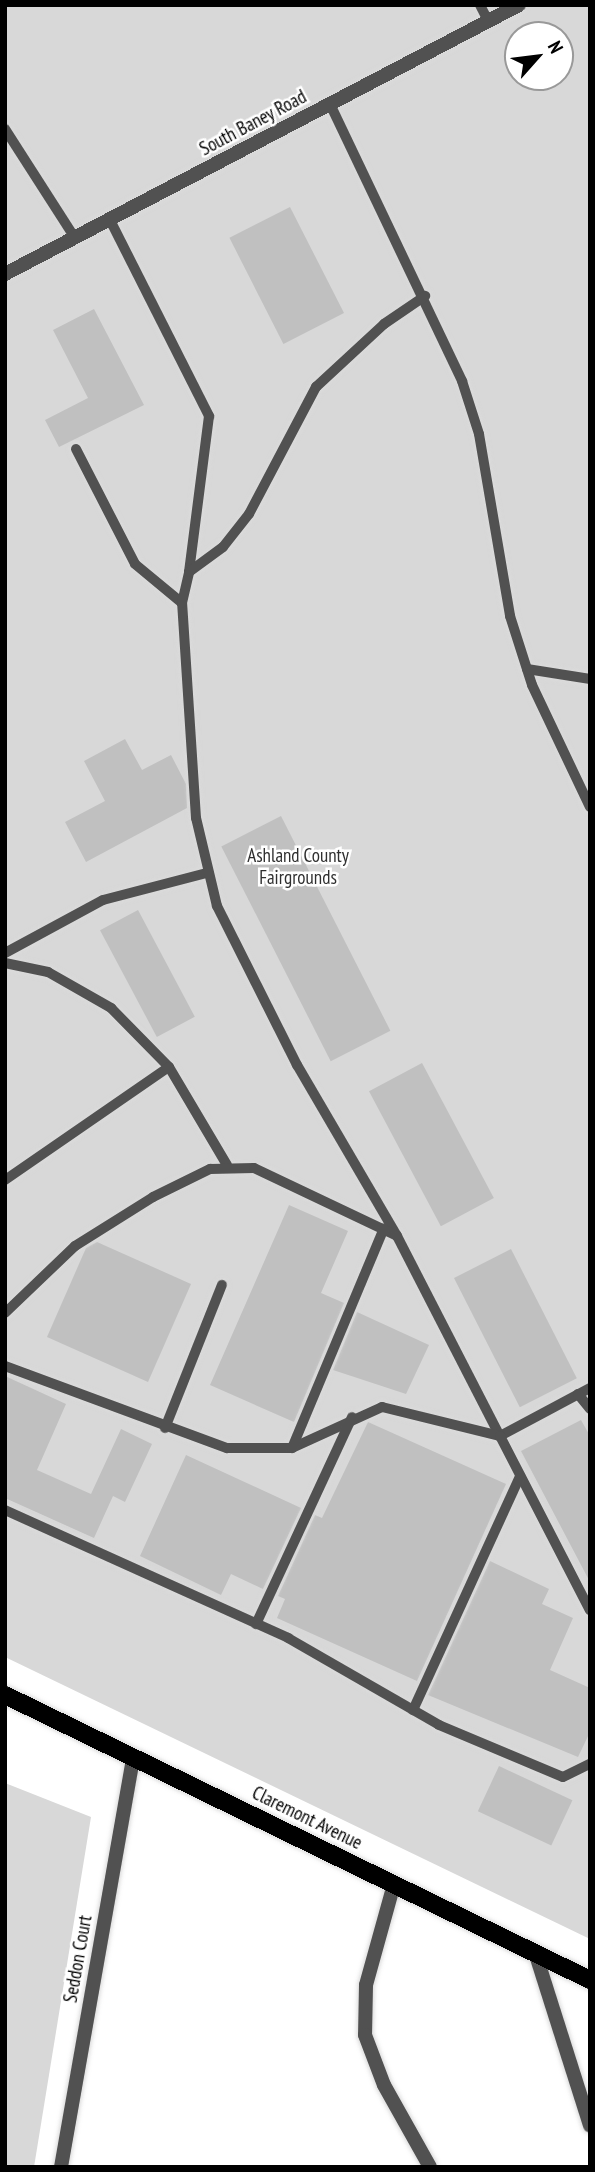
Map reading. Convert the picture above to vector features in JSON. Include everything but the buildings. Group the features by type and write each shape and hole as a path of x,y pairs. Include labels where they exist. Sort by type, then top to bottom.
{"main road":[{"name":"Claremont Avenue","path":"5,1695 590,1980"}],"street":[{"name":"South Baney Road","path":"5,274 519,5"},
{"name":"Seddon Court","path":"61,2167 133,1757"},
{"path":"394,1884 366,1985 365,2035 384,2085 430,2167"},
{"path":"535,1952 590,2125"}],"lane":[{"path":"480,5 488,21"},
{"path":"330,104 425,296 479,434 501,586 527,669 590,807"},
{"path":"5,130 75,238"},
{"path":"110,220 209,416 189,572 182,603 196,818 206,873 230,936 297,1065 397,1236 590,1610"},
{"path":"189,572 223,547 249,514 316,387 384,324 425,296"},
{"path":"76,449 135,564 182,603"},
{"path":"527,669 590,679"},
{"path":"5,953 103,900 206,873"},
{"path":"5,963 48,972 111,1008 169,1067 227,1166"},
{"path":"5,1180 169,1067"},
{"path":"5,1313 66,1253 114,1219 192,1176 227,1166 254,1168 397,1236"},
{"path":"292,1448 384,1228"},
{"path":"165,1428 222,1285"},
{"path":"5,1366 165,1428 227,1448 292,1448 352,1418 382,1407 500,1436 590,1388"},
{"path":"578,1394 590,1409"},
{"path":"256,1624 352,1418"},
{"path":"413,1710 520,1476"},
{"path":"5,1510 256,1624 413,1710 563,1777 590,1764"}],"green space":[{"name":"Ashland County Fairgrounds","path":"5,5 590,5 590,1939 5,1657"},
{"path":"5,1783 91,1817 34,2167 5,2167"}]}
